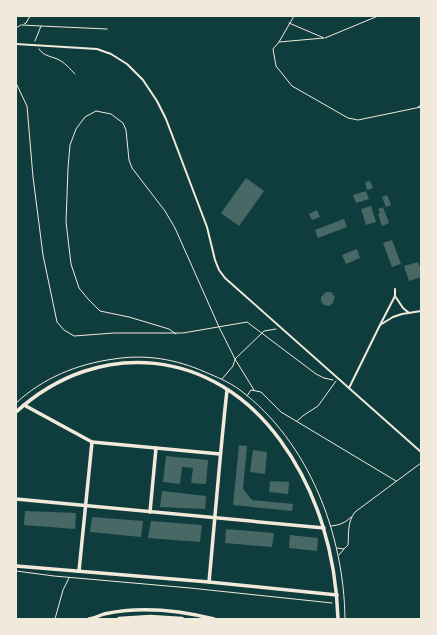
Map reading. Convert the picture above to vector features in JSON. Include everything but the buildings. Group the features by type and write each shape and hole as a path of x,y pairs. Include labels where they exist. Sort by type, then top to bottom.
{"street":[{"path":"16,412 41,391 62,379 88,369 124,362 153,362 176,367 202,376 227,390 243,401 272,430 293,459 308,487 324,528 332,563 337,595 338,619"},
{"path":"209,582 227,390"},
{"path":"24,405 92,442 220,454"},
{"path":"79,571 92,442"},
{"path":"150,512 156,448"},
{"path":"16,499 324,528"},
{"path":"16,566 209,582 337,595"},
{"path":"89,619 116,612 150,610 181,612 214,619"},
{"path":"119,619 150,617 182,619"}],"lane":[{"path":"16,44 97,49 111,54 127,64 143,80 157,101 166,119 207,227 219,270 225,278 338,380 350,388 421,452"},
{"path":"350,388 395,296 395,289"},
{"path":"395,296 403,308 409,313"},
{"path":"380,325 393,317 421,311"}],"path":[{"path":"16,28 26,23 30,16"},
{"path":"294,16 279,42 273,49 276,66 292,86 348,118 358,120 421,107"},
{"path":"279,42 324,38 378,16"},
{"path":"289,23 324,38"},
{"path":"22,25 107,29"},
{"path":"41,26 35,40 41,53 62,62 75,74"},
{"path":"16,83 27,106 33,177 43,255 57,322 64,330 74,336 114,333 176,334 247,322 316,374 324,378 338,380 318,406 304,415 297,422"},
{"path":"418,108 421,105"},
{"path":"176,334 169,329 129,317 100,311 79,288 71,264 66,222 70,145 76,129 85,116 96,111 111,114 123,123 126,130 129,160 165,211 175,228 218,327 254,390 261,392 281,412 396,481"},
{"path":"222,379 233,366 235,359 264,331 275,330 280,327"},
{"path":"243,401 251,390 254,390"},
{"path":"330,526 338,526 345,522 355,512 421,463"},
{"path":"338,556 348,545 349,526 352,516"},
{"path":"336,548 344,549"},
{"path":"16,572 331,603 337,610"},
{"path":"55,619 63,590 69,578"}]}
